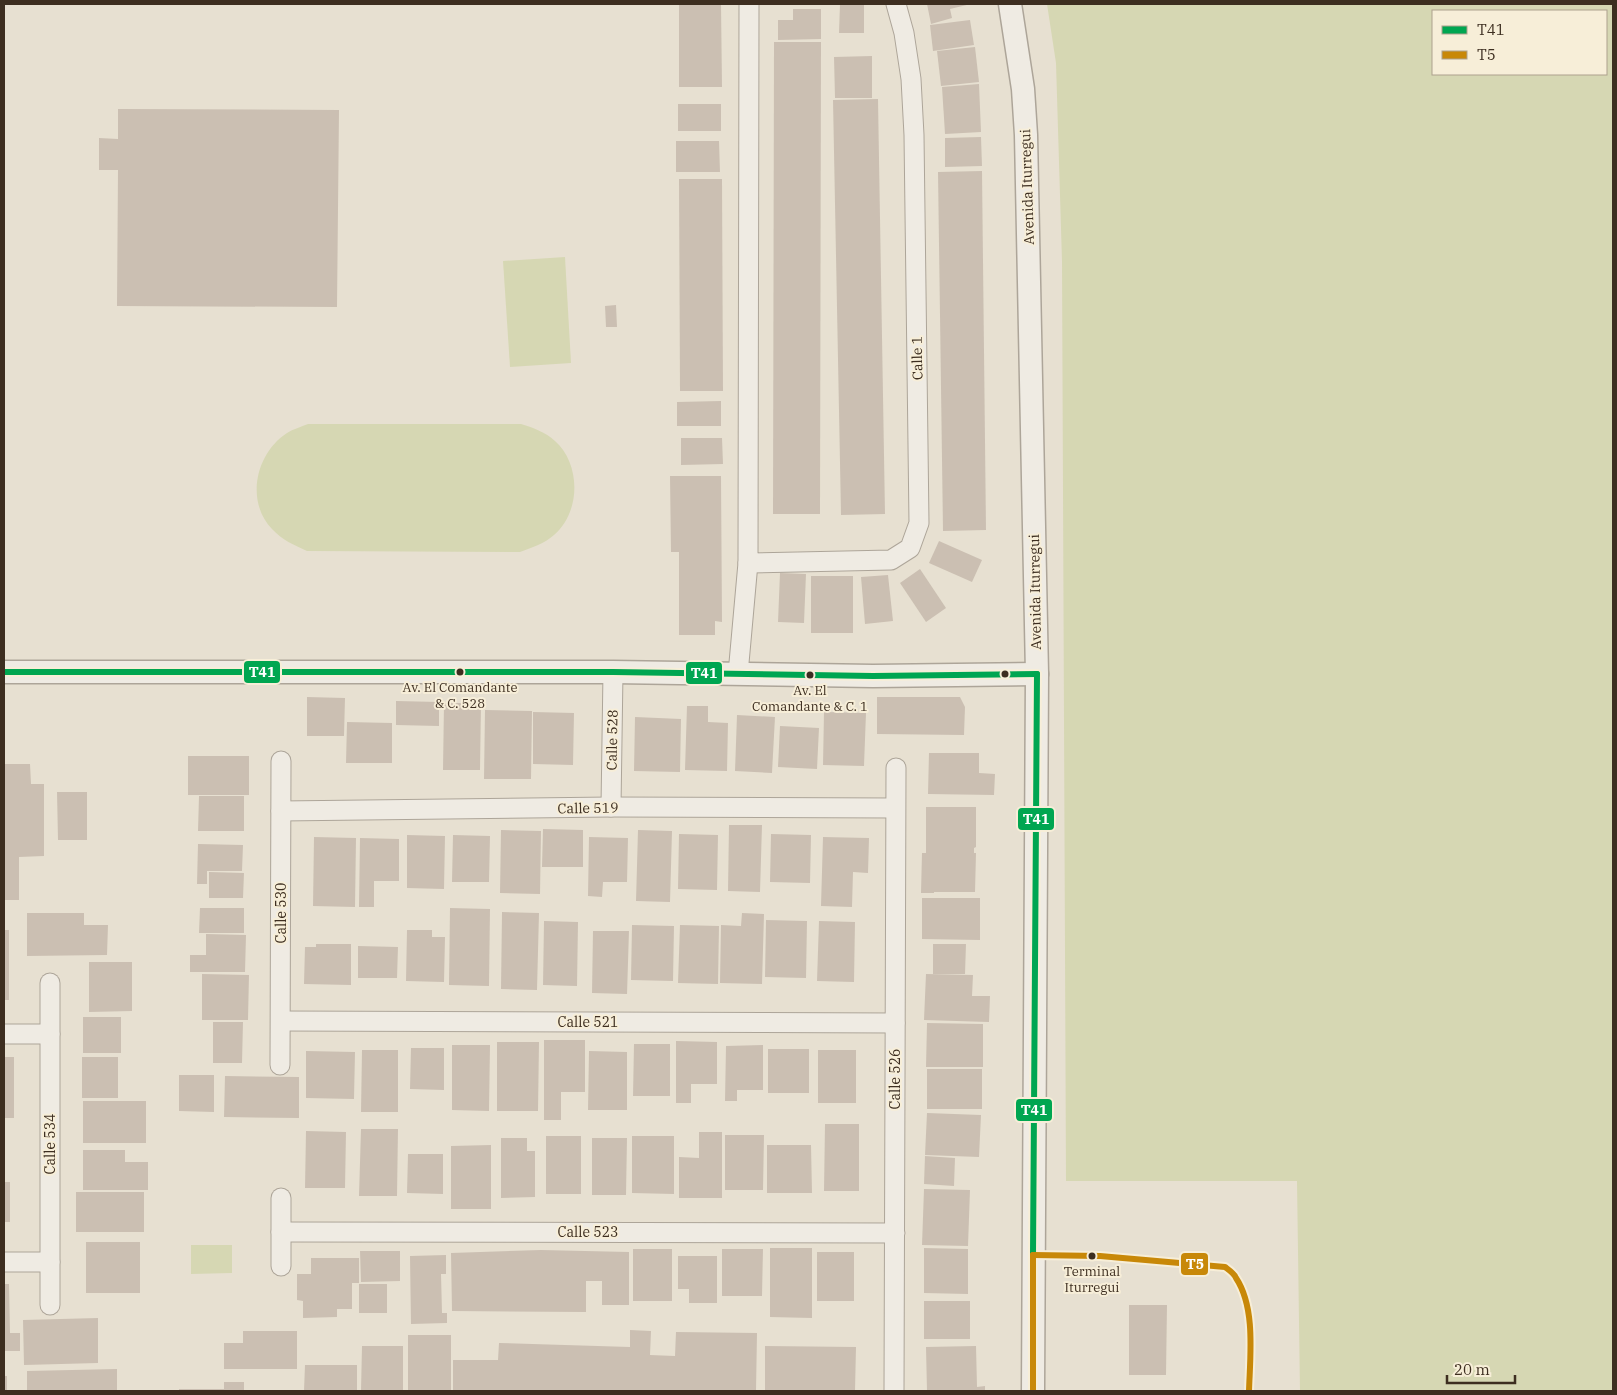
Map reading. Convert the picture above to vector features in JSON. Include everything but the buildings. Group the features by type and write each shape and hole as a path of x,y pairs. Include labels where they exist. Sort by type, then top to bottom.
{"street":[{"path":"738,674 748,563 749,4"},
{"name":"Calle 1","path":"748,563 891,560 910,548 919,523 914,135 911,79 904,33 896,4"},
{"name":"Avenida Iturregui","path":"1010,4 1023,89 1026,135 1037,674 1033,1391"},
{"path":"4,672 612,672 873,676 1037,674"},
{"name":"Calle 528","path":"611,808 612,672"},
{"name":"Calle 530","path":"280,1065 281,761"},
{"name":"Calle 526","path":"894,1391 896,1233 894,808 896,768"},
{"name":"Calle 519","path":"281,811 894,808"},
{"name":"Calle 534","path":"50,983 50,1305"},
{"name":"Calle 521","path":"280,1021 895,1023"},
{"path":"4,1034 50,1034"},
{"path":"281,1198 281,1266"},
{"name":"Calle 523","path":"281,1232 896,1233"},
{"path":"4,1262 50,1262"}],"green space":[{"path":"1047,4 1613,4 1613,1391 1300,1391 1297,1181 1066,1181 1062,261 1056,63"},
{"path":"565,257 571,363 510,367 503,261"},
{"path":"308,424 521,424 530,427 555,441 564,451 570,462 574,488 569,514 563,525 554,535 538,545 520,552 307,551 284,539 272,529 264,518 257,492 258,478 268,452 287,433"},
{"path":"191,1245 232,1245 232,1273 191,1274"}],"transit line":[{"name":"T41","path":"4,672 613,672 873,676 1037,674"},
{"name":"T41","path":"1033,1255 1037,674"},
{"name":"T5","path":"1033,1255 1100,1256 1225,1267 1235,1276 1247,1304 1251,1348 1249,1391"},
{"name":"T5","path":"1033,1255 1033,1391"}],"place":[{"name":"Av. El Comandante & C. 528","path":"460,672"},
{"name":"Av. El Comandante & C. 1","path":"810,675"},
{"name":"Terminal Iturregui","path":"1092,1256"}]}
